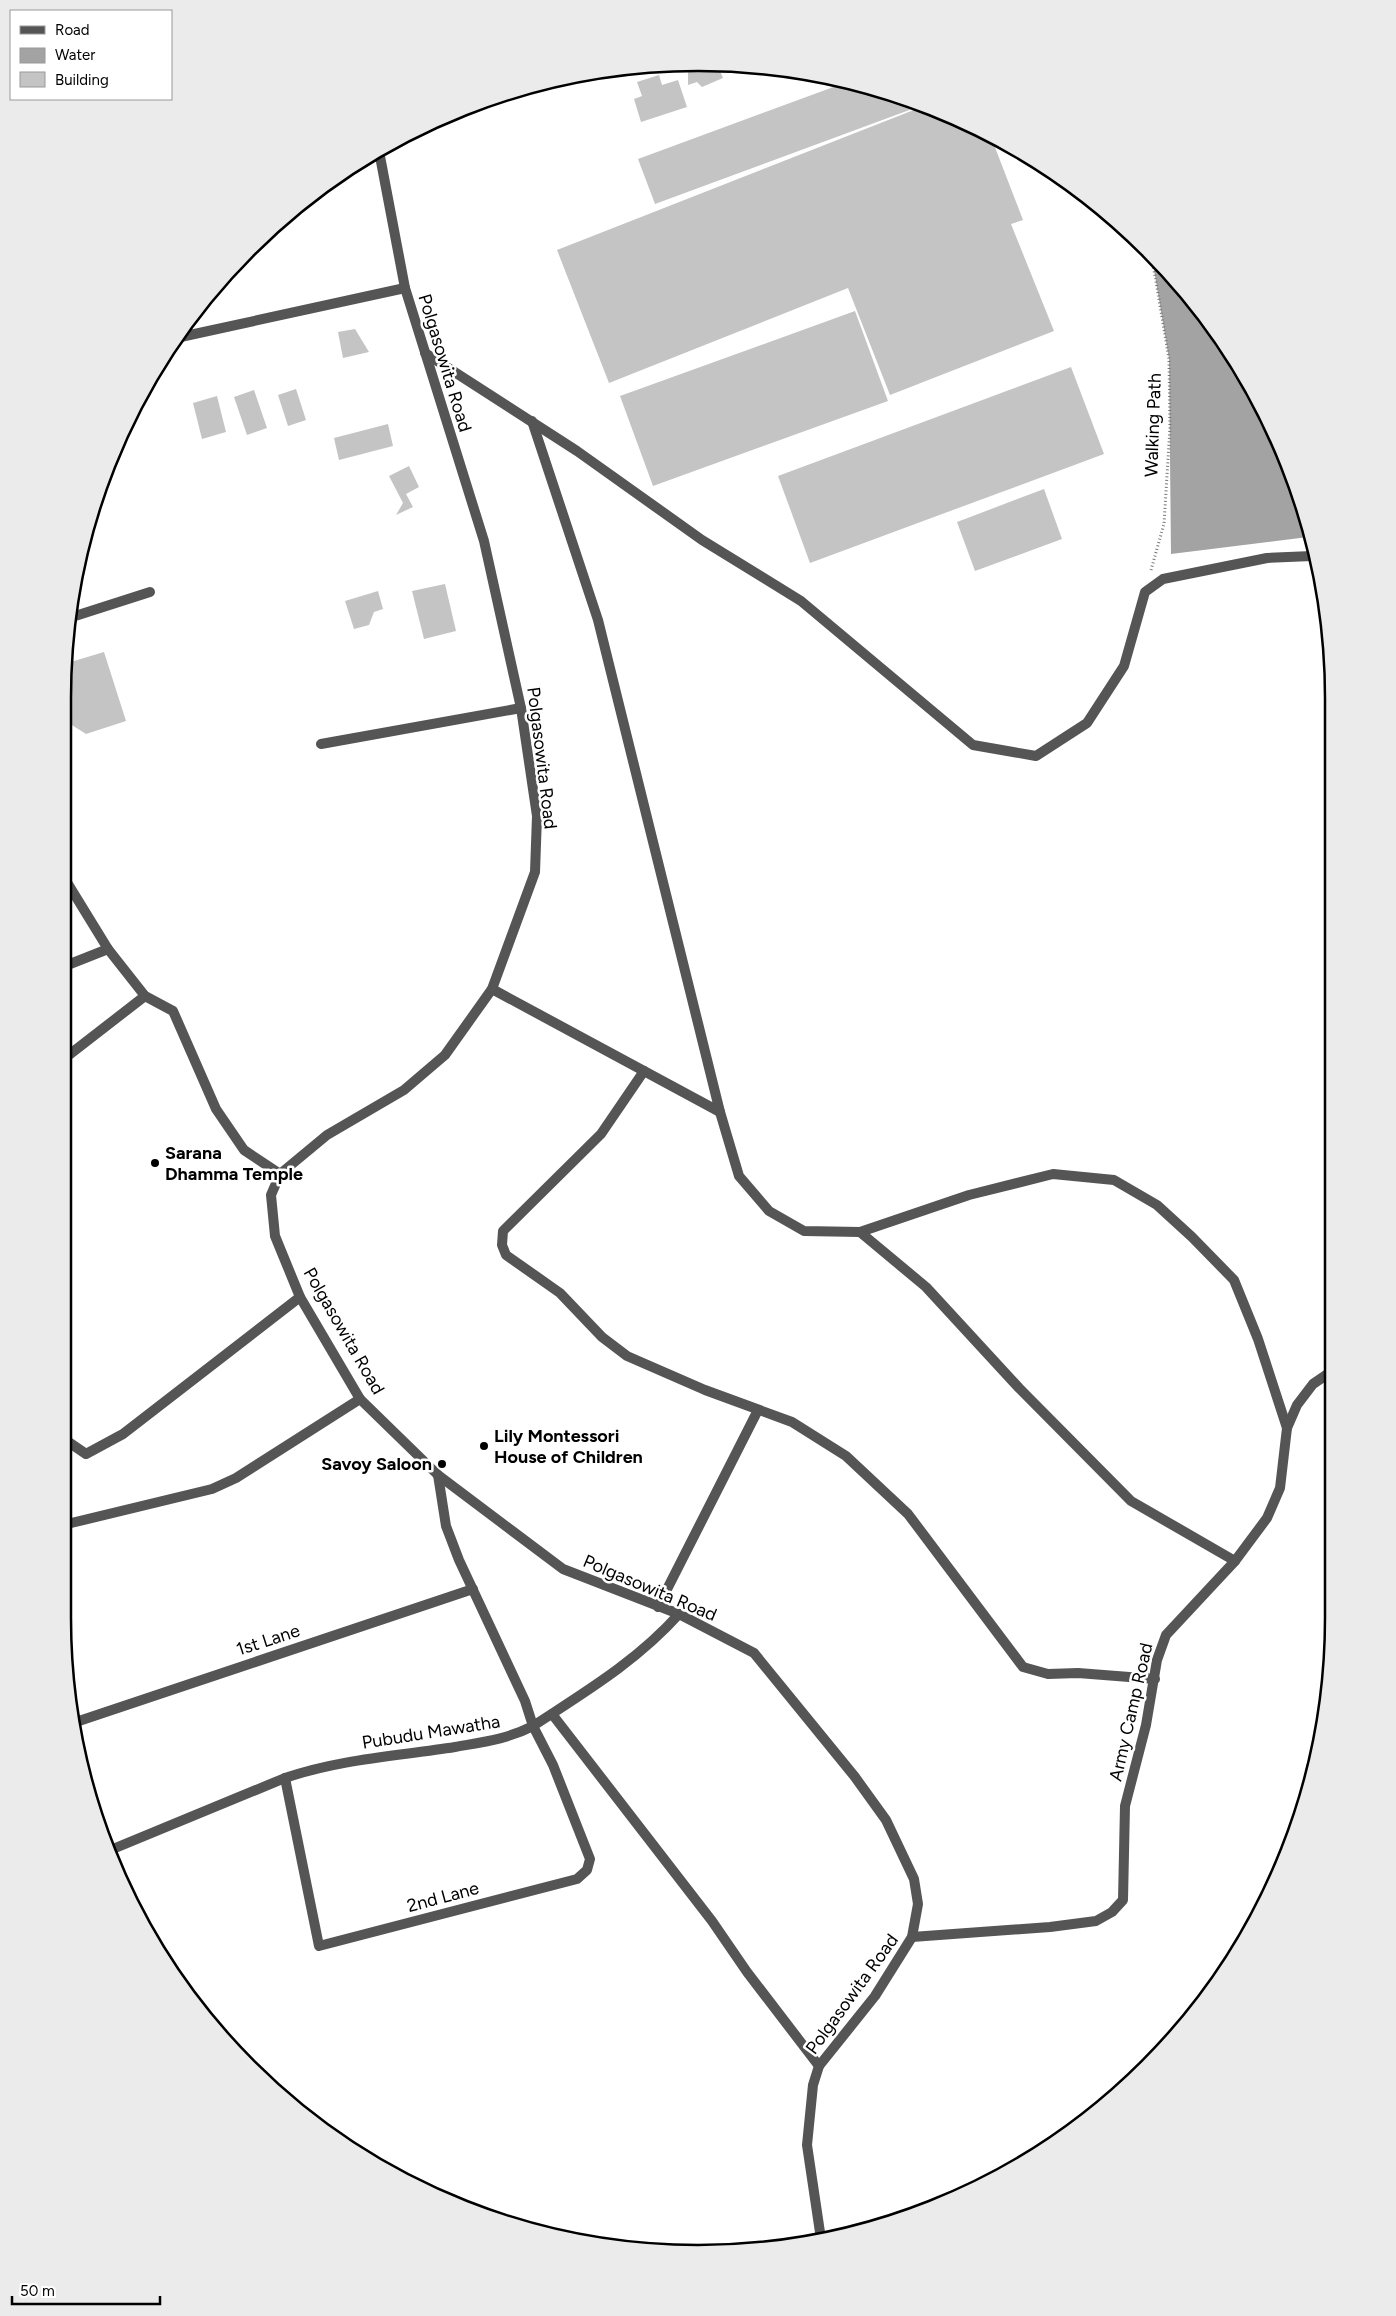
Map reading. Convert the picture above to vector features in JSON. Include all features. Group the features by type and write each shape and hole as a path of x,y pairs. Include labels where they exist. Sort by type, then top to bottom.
{"street":[{"name":"Polgasowita Road","path":"380,158 404,288 484,541 521,708 537,816 535,872 492,989 445,1055 404,1090 327,1135 280,1174 271,1195 275,1236 300,1297 360,1399 438,1475 563,1569 679,1614 754,1653 855,1776 886,1820 914,1879 918,1904 912,1937 875,1996 819,2066 814,2085 807,2145 820,2233"},
{"path":"187,336 404,288"},
{"path":"425,353 532,421 702,540 801,601 973,745 1036,756 1087,723 1124,666 1145,592 1163,579 1267,558 1308,556"},
{"path":"532,421 598,620 720,1112 739,1176 769,1211 804,1231 860,1232 969,1195 1053,1174 1114,1180 1158,1205 1234,1280 1258,1339 1287,1428"},
{"path":"77,615 150,592"},
{"path":"321,744 521,708"},
{"path":"71,890 108,949 145,996 173,1011 216,1109 244,1150 280,1174"},
{"path":"71,964 108,949"},
{"path":"492,989 720,1112"},
{"path":"71,1054 145,996"},
{"path":"644,1071 601,1134 503,1231 502,1245 506,1255 560,1293 602,1336 627,1356 705,1390 792,1422 846,1456 908,1514 1023,1667 1048,1674 1078,1673 1155,1679"},
{"path":"860,1232 926,1287 1019,1388 1131,1501 1235,1562"},
{"path":"71,1444 86,1454 123,1434 300,1297"},
{"name":"Army Camp Road","path":"912,1937 1050,1927 1096,1920 1112,1912 1123,1900 1125,1882 1123,1843 1125,1806 1146,1725 1157,1660 1166,1635 1235,1562 1267,1518 1280,1488 1287,1428 1297,1405 1313,1384 1325,1376"},
{"path":"71,1523 212,1489 236,1478 360,1399"},
{"path":"658,1607 758,1410"},
{"path":"438,1475 446,1526 525,1701 533,1726"},
{"name":"1st Lane","path":"80,1721 473,1589"},
{"name":"Pubudu Mawatha","path":"115,1848 285,1778 341,1762 499,1740 533,1726 628,1663 657,1638 679,1614"},
{"path":"552,1714 712,1921 747,1972 819,2066"},
{"name":"2nd Lane","path":"285,1778 320,1946 577,1879 587,1870 590,1859 553,1765 533,1726"}],"path":[{"name":"Walking Path","path":"1145,592 1164,524 1170,427 1169,360 1154,269"}],"water":[{"path":"1154,269 1195,316 1241,385 1277,458 1303,538 1171,554 1169,359"}],"building":[{"path":"688,72 720,72 723,78 702,87 697,82 688,85"},
{"path":"659,75 662,85 678,80 687,107 641,122 634,99 642,96 637,82"},
{"path":"834,87 911,109 655,204 638,159"},
{"path":"913,110 938,119 995,146 1023,220 1011,224 1054,331 890,395 848,288 609,383 557,250"},
{"path":"855,311 888,401 653,486 620,396"},
{"path":"355,329 369,352 343,358 338,332"},
{"path":"1071,367 1104,454 810,563 778,476"},
{"path":"296,389 306,420 288,426 278,395"},
{"path":"254,390 267,428 247,435 234,397"},
{"path":"217,396 226,432 202,439 193,403"},
{"path":"388,424 393,446 339,460 334,438"},
{"path":"409,466 419,487 406,494 413,507 396,515 403,503 389,476"},
{"path":"1044,489 1062,539 975,571 957,522"},
{"path":"445,584 456,631 424,639 412,591"},
{"path":"378,591 383,609 374,612 369,625 354,629 345,601"},
{"path":"104,652 126,721 86,734 71,724 73,661"}],"place":[{"name":"Sarana Dhamma Temple","path":"155,1163"},
{"name":"Lily Montessori House of Children","path":"484,1446"},
{"name":"Savoy Saloon","path":"442,1464"}]}
